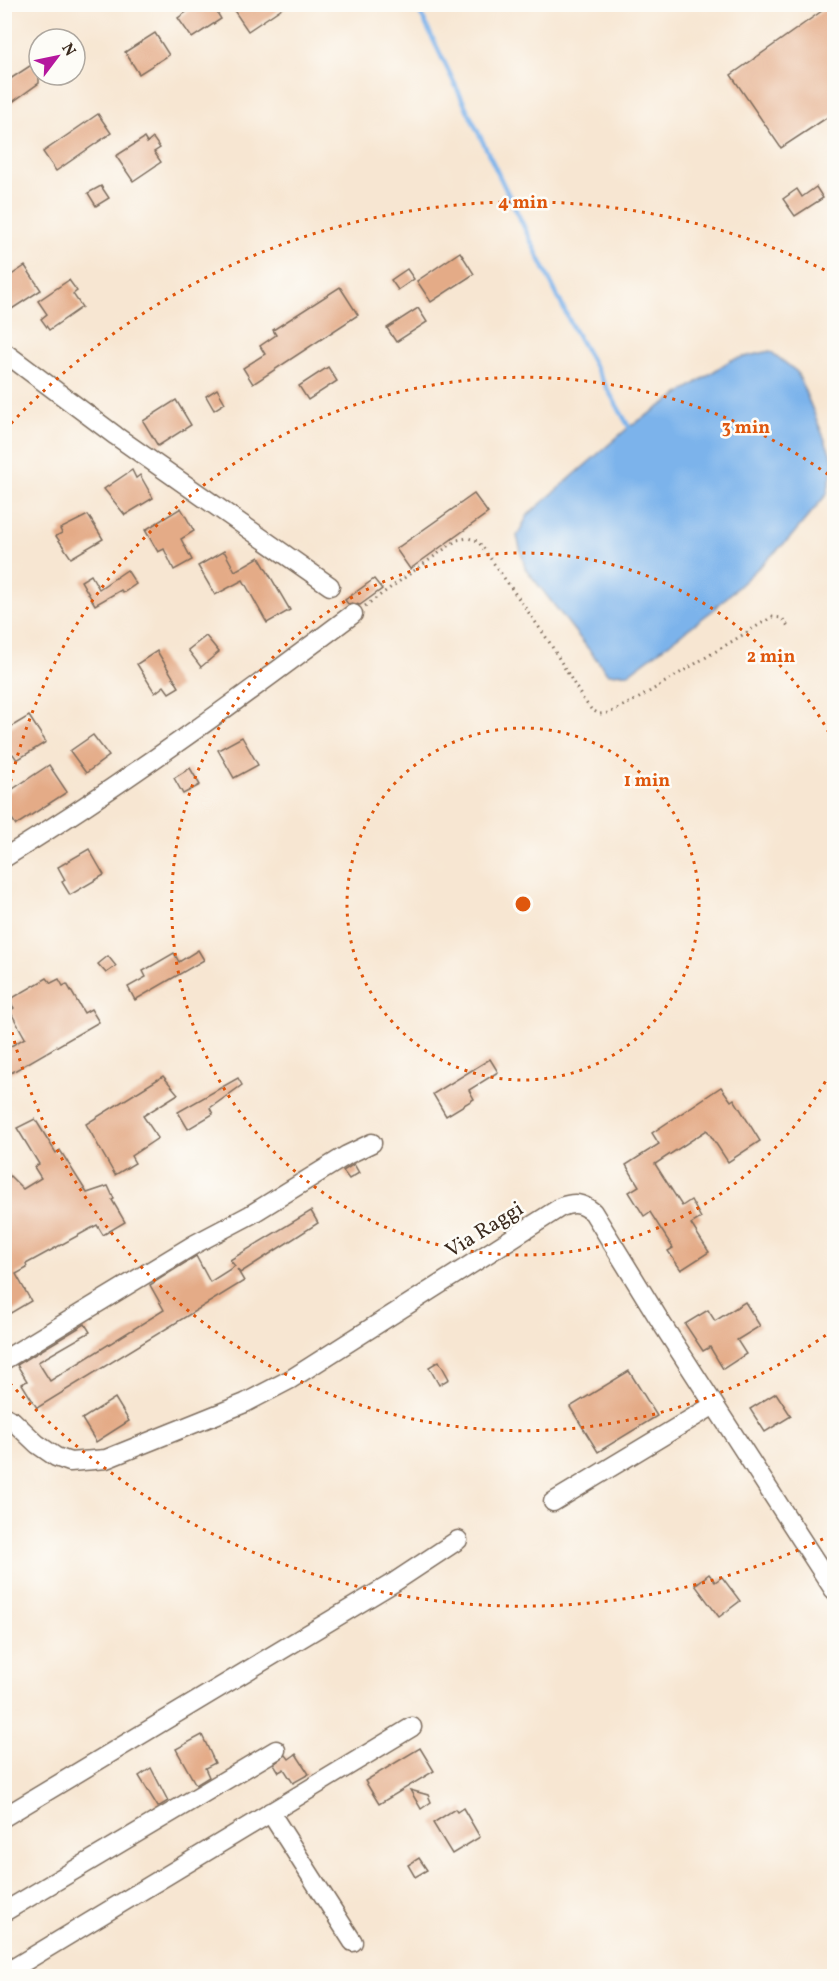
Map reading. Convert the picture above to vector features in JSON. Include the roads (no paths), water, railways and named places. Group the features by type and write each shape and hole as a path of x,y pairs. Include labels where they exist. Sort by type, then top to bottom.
{"street":[{"path":"4,352 116,436 330,586"},
{"path":"4,858 55,827 215,717 353,614"},
{"path":"4,1360 195,1244 250,1215 347,1155 372,1143"},
{"name":"Via Raggi","path":"4,1416 56,1457 70,1462 106,1459 245,1403 291,1379 561,1207 571,1203 584,1204 593,1212 834,1590"},
{"path":"553,1502 714,1405"},
{"path":"4,1817 393,1583 458,1540"},
{"path":"4,1974 412,1727"},
{"path":"4,1912 276,1750"},
{"path":"270,1812 353,1942"}],"water":[{"path":"770,351 797,372 834,462 827,494 790,538 712,611 629,673 608,674 525,568 517,536 528,515 629,427 731,360"}],"waterway":[{"path":"416,4 573,328 629,427"}]}
